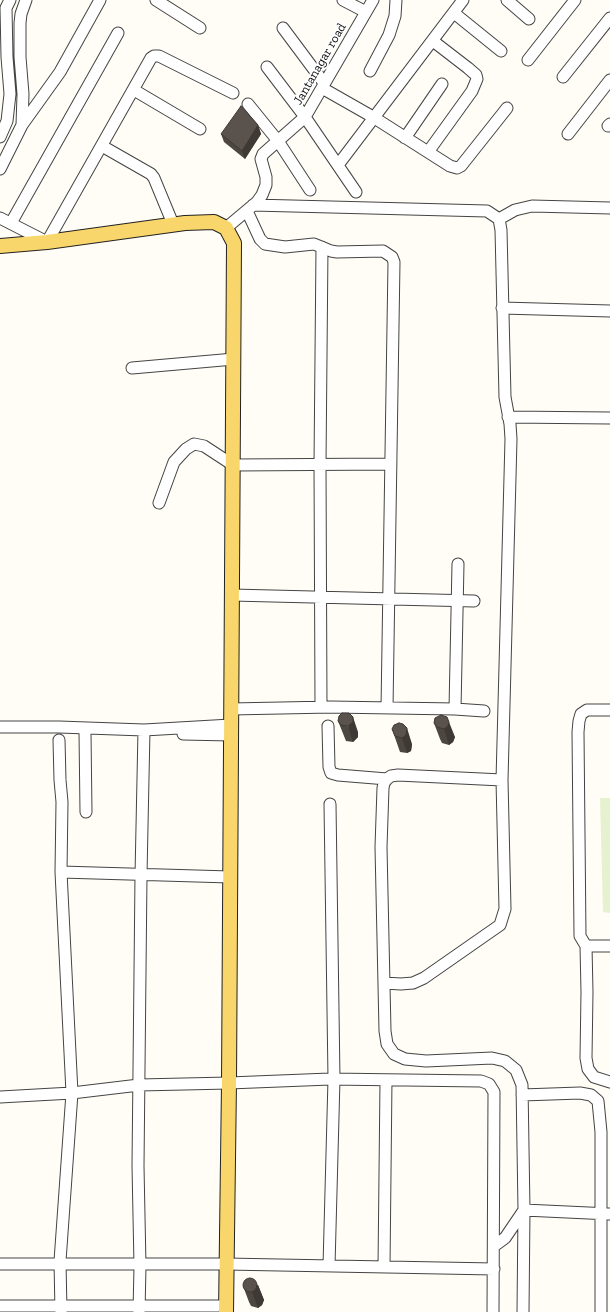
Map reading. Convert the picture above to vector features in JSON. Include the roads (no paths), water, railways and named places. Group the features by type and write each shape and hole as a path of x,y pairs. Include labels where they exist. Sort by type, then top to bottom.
{"main road":[{"path":"0,246 47,242 173,224 214,222 226,228 234,243 229,1083 226,1309"}],"street":[{"path":"22,125 24,94 20,57 21,14 26,0"},
{"path":"0,169 22,125 60,72 100,0"},
{"path":"156,0 200,28"},
{"path":"344,0 366,12"},
{"name":"Jantanagar road","path":"226,228 250,208 262,195 266,185 266,177 261,159 263,154 305,117 373,0"},
{"path":"370,71 389,35 396,0"},
{"path":"338,165 463,0"},
{"path":"507,0 529,19"},
{"path":"528,60 575,0"},
{"path":"0,136 7,121 10,94 3,43 5,4 21,14"},
{"path":"454,13 501,51"},
{"path":"563,77 610,18"},
{"path":"283,28 323,85 450,166 457,168 461,166 507,108"},
{"path":"11,223 118,33"},
{"path":"428,152 472,91 477,79 476,74 433,41"},
{"path":"0,218 47,242 151,58 154,56 159,56 233,94"},
{"path":"267,67 305,117 356,192"},
{"path":"9,79 22,80"},
{"path":"568,134 610,80"},
{"path":"405,138 442,84"},
{"path":"134,90 200,129"},
{"path":"248,104 278,141 310,190"},
{"path":"102,146 151,174 173,224"},
{"path":"499,219 515,210 532,206 610,208"},
{"path":"384,984 413,983 424,978 500,925 505,909 502,780 511,439 504,397 501,230 499,219 487,211 250,208 260,239 265,244 285,247 314,244 337,252 383,251 392,257 394,262 387,708"},
{"path":"321,707 320,464 322,247"},
{"path":"502,308 610,311"},
{"path":"132,368 234,359"},
{"path":"508,417 610,418"},
{"path":"159,503 174,462 190,446 199,444 233,464 391,464"},
{"path":"455,709 458,564"},
{"path":"232,595 474,601"},
{"path":"231,709 321,707 455,709 484,711"},
{"path":"610,710 587,710 581,714 579,721 580,936 586,946 586,1058 588,1069 594,1078 610,1082"},
{"path":"328,726 329,767 331,773 338,775 387,778 398,775 502,780"},
{"path":"0,728 59,728 144,732"},
{"path":"0,731 144,732 231,730"},
{"path":"85,732 86,812"},
{"path":"139,1309 140,1264 138,1166 144,732"},
{"path":"59,740 62,802 61,872 72,1093 60,1264 61,1309"},
{"path":"387,778 383,788 382,847 385,1031 387,1044 394,1054 405,1059 426,1061 492,1058 505,1061 516,1070 522,1085 524,1210 523,1312"},
{"path":"330,804 334,1079 330,1266"},
{"path":"61,872 230,876"},
{"path":"586,946 610,946"},
{"path":"0,1097 72,1093 139,1085 334,1079 481,1081 489,1084 494,1092 494,1312"},
{"path":"384,1267 386,1080"},
{"path":"522,1094 580,1093 591,1095 598,1101 605,1214 601,1312"},
{"path":"494,1246 505,1238 524,1210"},
{"path":"524,1210 605,1214"},
{"path":"0,1264 226,1264 494,1269"},
{"path":"0,1306 61,1309 226,1309"}]}
